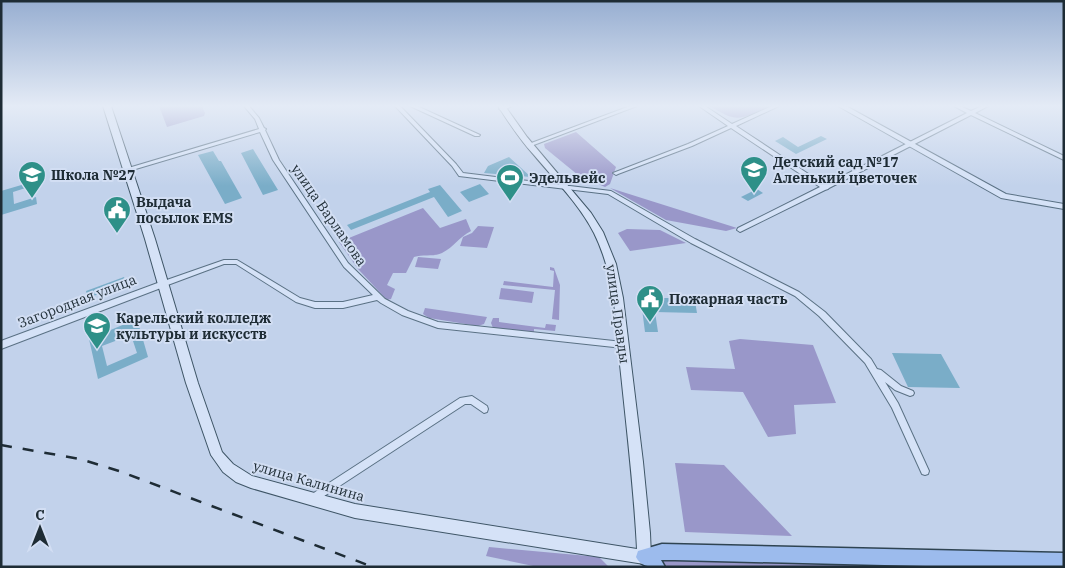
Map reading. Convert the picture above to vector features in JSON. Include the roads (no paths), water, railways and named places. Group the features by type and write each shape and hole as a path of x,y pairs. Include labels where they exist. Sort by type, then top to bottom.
{"main road":[{"name":"улица Калинина","path":"115,133 192,383 217,456 223,464 239,477 355,511 648,564"},
{"name":"улица Правды","path":"521,133 529,145 590,218 611,258 617,290 648,564"},
{"path":"648,564 662,552 1064,561"}],"street":[{"path":"127,170 251,133"},
{"name":"улица Варламова","path":"264,133 276,160 346,265 378,297 406,313 438,325 623,345"},
{"path":"423,133 454,165 461,175 596,189 623,198 693,241 797,294 822,314 891,383 910,393"},
{"path":"469,133 477,136"},
{"path":"529,145 563,133"},
{"path":"616,173 719,133"},
{"path":"740,133 826,188"},
{"path":"889,133 1004,196 1064,207"},
{"path":"740,230 936,133"},
{"path":"1011,133 1064,158"},
{"path":"163,284 224,262 237,262 298,300 306,302 334,305 378,297"},
{"name":"Загородная улица","path":"1,345 163,284"},
{"path":"868,361 895,406 925,471"},
{"path":"312,499 463,401 472,400 484,409"}],"railway":[{"path":"1,445 80,459 119,471 373,567"}],"place":[{"name":"Детский сад №17 Аленький цветочек","path":"754,194"},
{"name":"Школа №27","path":"32,199"},
{"name":"Эдельвейс","path":"510,202"},
{"name":"Выдача посылок EMS","path":"117,234"},
{"name":"Пожарная часть","path":"650,323"},
{"name":"Карельский колледж культуры и искусств","path":"97,350"}]}
